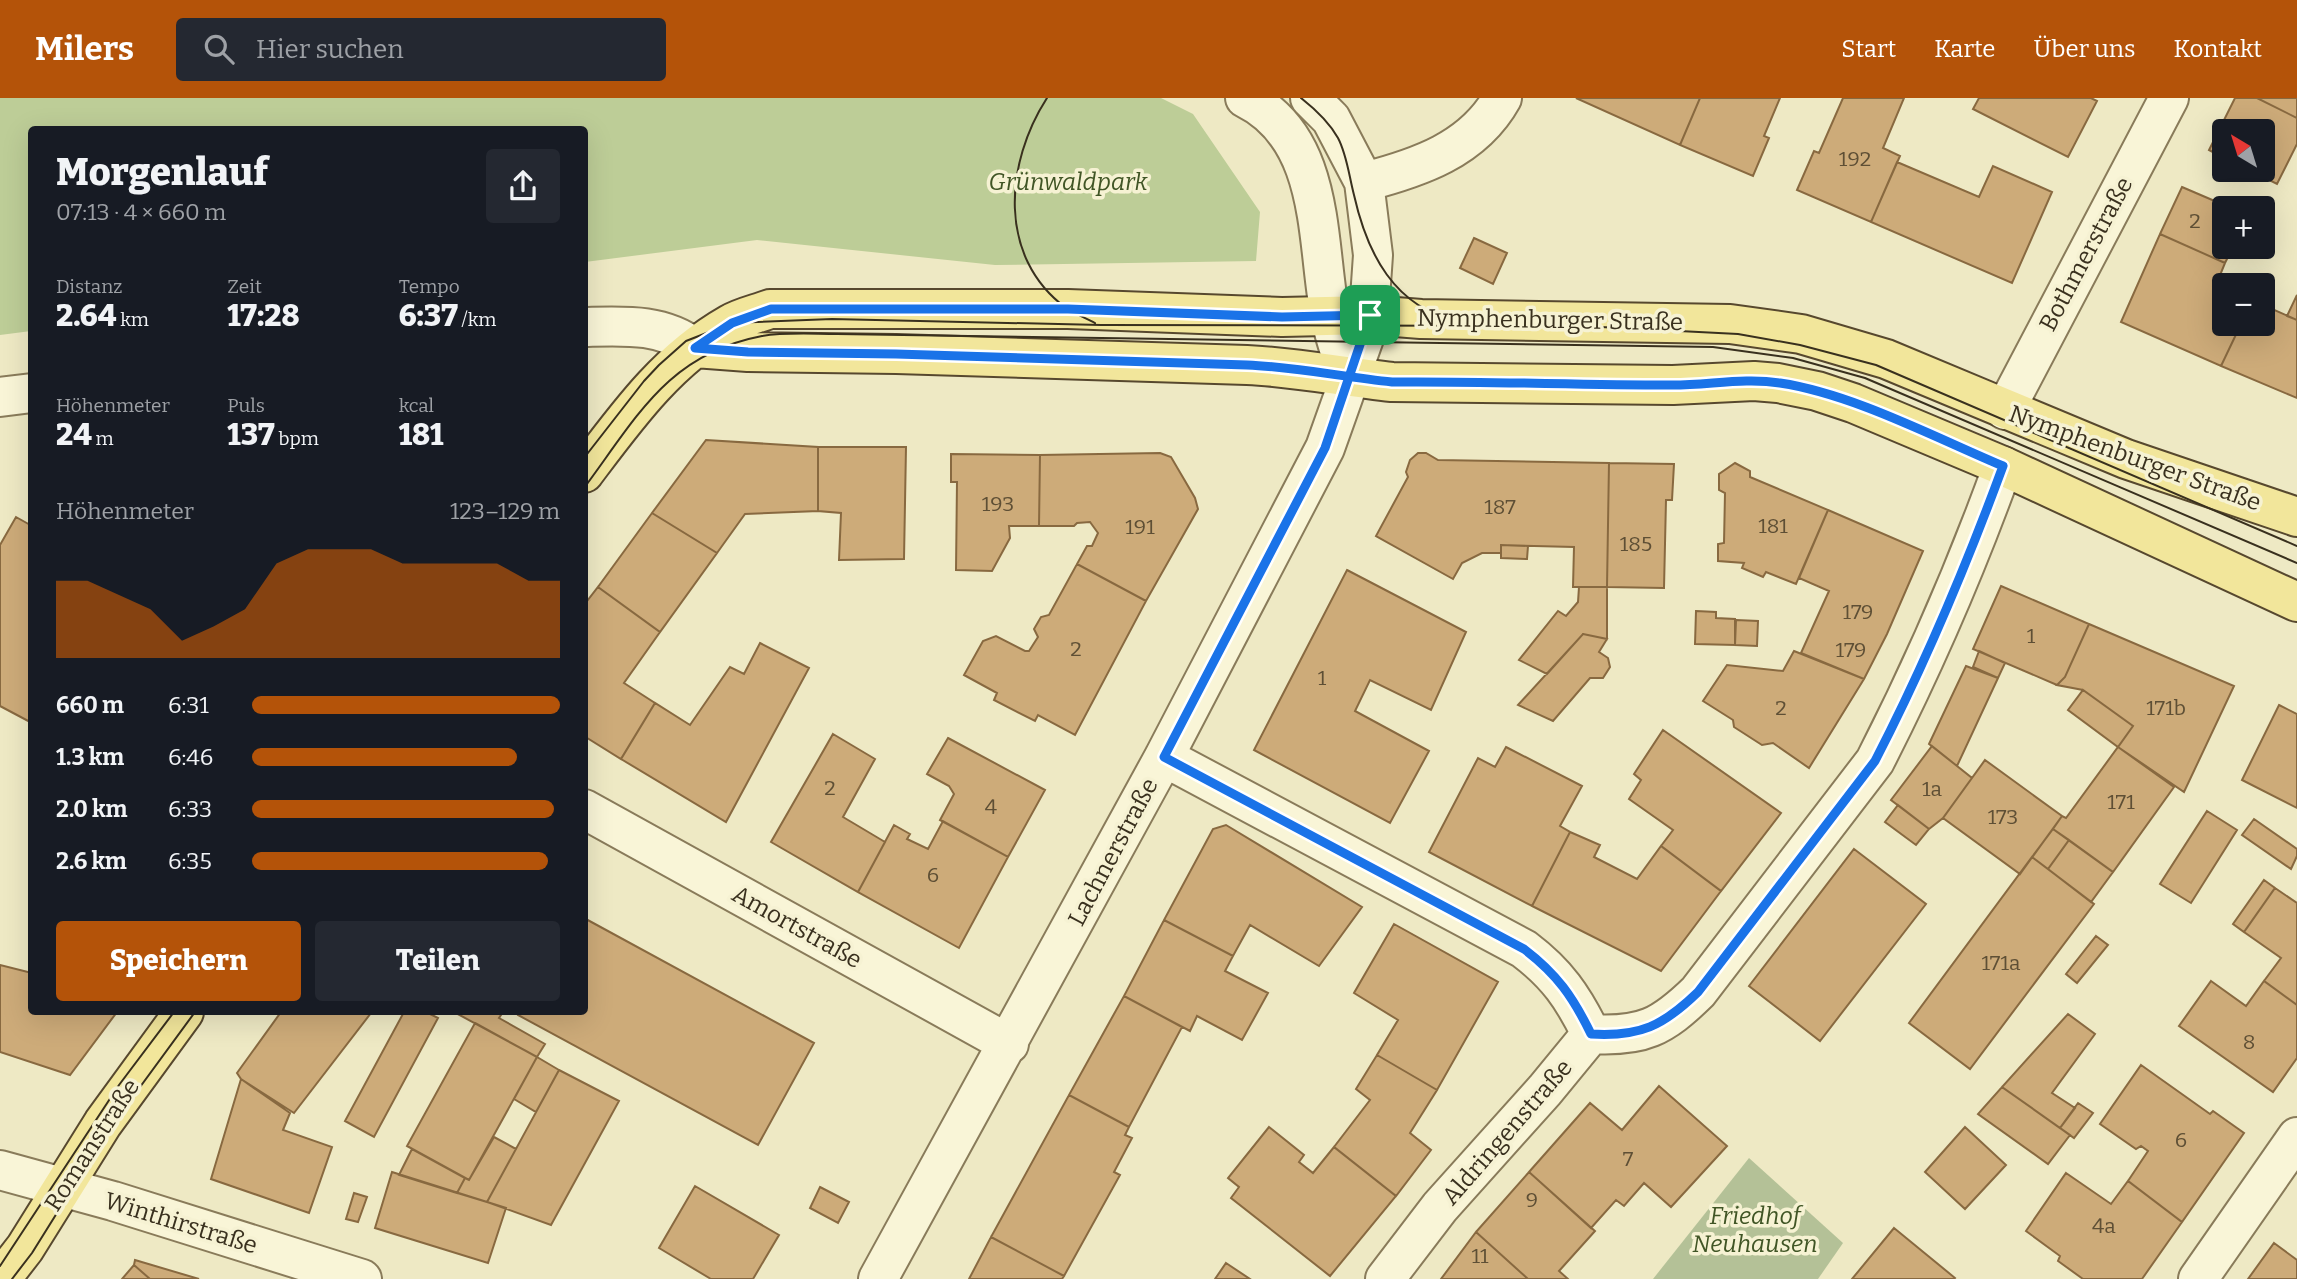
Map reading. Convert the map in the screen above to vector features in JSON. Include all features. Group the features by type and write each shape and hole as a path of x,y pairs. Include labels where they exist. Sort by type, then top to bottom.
{"main road":[{"name":"Nymphenburger Straße","path":"695,348 732,323 771,309 1068,309 1282,317 1370,315 1421,319 1730,324 1801,334 1886,359 2126,459 2297,517"},
{"path":"588,468 637,402 695,348 748,352 1283,366 1348,378 1392,382 1591,385 1778,383 1817,391 1853,403 2003,466 2297,602"},
{"name":"Romanstraße","path":"1,1279 103,1123 182,1015"}],"street":[{"path":"1245,98 1271,116 1302,159 1311,182 1330,315 1348,378"},
{"path":"1310,98 1331,119 1364,181 1407,171 1452,150 1491,116 1502,98"},
{"name":"Bothmerstraße","path":"2004,410 2169,98"},
{"name":"Lachnerstraße","path":"878,1279 1164,757 1325,448 1370,315 1373,255 1364,181"},
{"path":"588,327 648,326 686,341 695,348"},
{"path":"0,397 28,394"},
{"path":"1164,757 1524,949 1554,973 1580,1011 1591,1034 1633,1034 1654,1027 1680,1010 1698,992 1875,761 1907,694 2003,466"},
{"name":"Amortstraße","path":"588,811 1009,1044"},
{"name":"Aldringenstraße","path":"1385,1279 1440,1207 1545,1090 1591,1034"},
{"path":"2198,1279 2297,1137"},
{"name":"Winthirstraße","path":"0,1170 133,1207 362,1279"}],"green space":[{"name":"Grünwaldpark","path":"0,98 1161,98 1193,114 1260,212 1256,261 995,265 757,240 588,262 588,126 28,126 28,331 0,335"},
{"name":"Friedhof Neuhausen","path":"1749,1158 1843,1243 1818,1279 1653,1279"}],"building":[{"path":"1576,98 1700,98 1680,145"},
{"path":"1700,98 1780,98 1764,136 1769,138 1753,176 1680,145"},
{"path":"1843,98 1904,98 1883,148 1900,156 1871,222 1797,190 1814,151 1819,153"},
{"path":"1979,98 2091,98 2097,101 2068,157 1973,109"},
{"path":"2235,98 2257,98 2297,118 2297,144 2277,184 2273,182 2275,119 2224,119"},
{"path":"2257,98 2297,98 2297,118"},
{"path":"1897,162 1979,197 1993,166 2052,192 2012,283 1871,222"},
{"path":"2182,187 2212,200 2212,257 2160,234"},
{"path":"2160,234 2225,263 2221,273 2212,273 2212,336 2235,336 2221,366 2121,322"},
{"path":"1474,238 1507,253 1493,284 1460,268"},
{"path":"2297,295 2297,320 2287,316"},
{"path":"2275,310 2297,320 2297,398 2221,366 2235,336 2275,336"},
{"path":"706,440 818,447 818,511 745,514 717,553 652,513"},
{"path":"818,447 906,447 904,559 839,560 841,513 818,511"},
{"path":"1160,453 1171,457 1195,498 1198,509 1146,601 1077,564 1087,546 1092,546 1098,533 1090,522 1077,523 1074,526 1039,526 1040,455"},
{"path":"1418,453 1426,453 1438,460 1609,463 1607,587 1573,587 1574,547 1501,545 1501,553 1482,553 1462,563 1453,579 1376,536 1408,477 1406,472 1410,460"},
{"path":"951,454 1040,455 1039,526 1009,526 1010,538 992,571 956,570 957,482 951,482"},
{"path":"1609,463 1674,464 1672,500 1666,500 1664,588 1607,587"},
{"path":"1735,463 1750,471 1750,477 1828,510 1796,584 1766,572 1763,577 1742,568 1744,563 1718,561 1718,544 1724,543 1725,493 1719,490 1719,474"},
{"path":"1828,510 1923,551 1864,679 1801,653 1829,591 1799,578"},
{"path":"652,513 717,553 660,632 598,587"},
{"path":"16,517 28,524 28,721 0,706 0,545"},
{"path":"1501,545 1528,546 1527,559 1501,558"},
{"path":"1077,564 1146,601 1075,735 1038,715 1035,721 994,700 997,693 964,675 983,641 996,636 1029,651 1038,637 1034,629 1041,617 1049,615"},
{"path":"1347,570 1466,632 1431,710 1370,680 1355,711 1429,751 1390,823 1254,750"},
{"path":"2001,586 2089,624 2065,677 2057,685 1973,649"},
{"path":"598,587 660,632 624,683 655,703 621,759 588,738 588,600"},
{"path":"1579,587 1607,587 1607,639 1583,634 1547,674 1519,660 1558,611 1566,616 1578,602"},
{"path":"1696,611 1716,612 1716,618 1735,619 1735,645 1695,644"},
{"path":"1736,620 1758,621 1757,646 1735,645"},
{"path":"2089,624 2234,686 2184,792 2118,747 2133,726 2083,690 2057,685 2065,677"},
{"path":"1583,634 1607,639 1599,652 1608,658 1610,667 1603,678 1590,678 1553,721 1518,705"},
{"path":"760,643 809,668 726,822 621,759 655,703 690,725 730,667 744,674"},
{"path":"1794,651 1864,679 1809,768 1773,743 1762,745 1734,727 1733,720 1703,701 1727,665 1783,671"},
{"path":"1979,651 2005,663 1998,678 1973,667"},
{"path":"1966,666 1998,678 1957,766 1929,744"},
{"path":"2083,690 2133,726 2118,747 2068,710"},
{"path":"2279,705 2297,714 2297,808 2242,780"},
{"path":"1663,730 1781,813 1721,891 1661,846 1673,830 1629,799 1641,780 1634,774"},
{"path":"833,734 875,759 843,817 885,842 858,892 771,842"},
{"path":"948,738 1045,790 1008,857 940,820 954,794 949,786 927,774"},
{"path":"1932,746 1972,778 1943,818 1929,829 1891,800"},
{"path":"1506,747 1582,786 1560,826 1570,832 1532,906 1429,852 1478,758 1495,767"},
{"path":"2118,747 2174,787 2113,872 2053,829 2062,816 2066,818"},
{"path":"1985,760 2062,816 2020,874 1943,818"},
{"path":"1898,805 1929,829 1916,845 1885,822"},
{"path":"2207,811 2237,830 2191,903 2160,884"},
{"path":"2254,819 2297,849 2291,869 2242,835"},
{"path":"943,821 1008,857 959,948 858,892 894,825 910,834 907,839 928,849"},
{"path":"1226,825 1362,907 1319,966 1250,925 1233,956 1164,920 1213,829"},
{"path":"2053,829 2069,840 2048,869 2032,857"},
{"path":"1570,832 1600,845 1594,857 1637,879 1661,846 1721,891 1661,971 1532,906"},
{"path":"2069,840 2113,872 2091,902 2048,869"},
{"path":"1854,849 1926,904 1820,1041 1749,986"},
{"path":"2032,857 2094,904 1970,1069 1909,1023"},
{"path":"2264,880 2275,888 2244,932 2233,924"},
{"path":"2275,888 2297,903 2297,1005 2264,981 2281,958 2244,932"},
{"path":"588,920 814,1043 758,1145 518,1015 588,1015"},
{"path":"1164,920 1233,956 1225,971 1268,993 1242,1040 1197,1016 1190,1031 1124,996"},
{"path":"1394,924 1498,982 1437,1090 1377,1055 1398,1020 1354,993"},
{"path":"2096,936 2108,945 2077,983 2066,974"},
{"path":"0,965 28,972 28,1015 115,1015 70,1075 0,1052"},
{"path":"2211,981 2246,1006 2264,981 2297,1005 2297,1058 2273,1092 2179,1026"},
{"path":"1124,996 1182,1027 1129,1127 1069,1095"},
{"path":"2068,1014 2095,1034 2052,1093 2075,1108 2060,1128 2002,1087"},
{"path":"279,1015 369,1015 294,1113 241,1079 237,1073"},
{"path":"402,1015 432,1015 438,1018 374,1137 345,1121"},
{"path":"460,1015 501,1015 499,1018 545,1044 537,1057"},
{"path":"475,1023 537,1057 469,1180 407,1146"},
{"path":"1377,1055 1437,1090 1410,1133 1431,1150 1396,1196 1334,1147 1370,1100 1356,1089"},
{"path":"537,1057 559,1070 536,1112 514,1099"},
{"path":"2141,1065 2210,1114 2213,1111 2244,1133 2182,1222 2128,1181 2148,1151 2141,1146 2136,1149 2100,1124"},
{"path":"559,1070 619,1101 551,1225 487,1202"},
{"path":"241,1079 290,1113 283,1130 332,1147 309,1213 211,1179"},
{"path":"1659,1086 1727,1146 1671,1207 1644,1183 1624,1206 1616,1200 1591,1228 1529,1172 1590,1103 1622,1130"},
{"path":"2002,1087 2070,1135 2048,1164 1978,1114"},
{"path":"1069,1095 1129,1127 1125,1135 1132,1138 1114,1172 1120,1175 1064,1276 991,1237"},
{"path":"2078,1103 2093,1113 2074,1138 2060,1128"},
{"path":"1269,1127 1304,1155 1299,1162 1313,1173 1334,1147 1396,1196 1330,1276 1231,1198 1239,1187 1228,1178"},
{"path":"1965,1127 2006,1165 1965,1209 1925,1172"},
{"path":"494,1137 516,1149 487,1202 457,1193 465,1178 469,1180"},
{"path":"412,1149 465,1178 457,1193 399,1175"},
{"path":"392,1172 506,1208 488,1263 375,1228"},
{"path":"1529,1172 1595,1231 1559,1271 1568,1279 1528,1279 1476,1232"},
{"path":"2066,1173 2111,1204 2128,1181 2182,1222 2142,1279 2083,1279 2058,1261 2060,1256 2026,1231"},
{"path":"695,1186 779,1235 753,1279 711,1279 659,1248"},
{"path":"820,1187 849,1202 838,1223 810,1208"},
{"path":"354,1193 367,1197 358,1222 346,1219"},
{"path":"1894,1228 1955,1278 1852,1279"},
{"path":"1476,1232 1528,1279 1441,1279"},
{"path":"991,1237 1064,1276 1062,1279 969,1279"},
{"path":"2274,1243 2297,1260 2297,1279 2248,1279"},
{"path":"135,1260 199,1279 150,1279 134,1265"},
{"path":"1226,1263 1250,1279 1215,1279"},
{"path":"134,1265 150,1279 122,1279"}],"tram line":[{"path":"1047,98 1033,124 1016,180 1015,208 1019,236 1028,263 1044,287 1066,308 1095,323"},
{"path":"1301,98 1321,116 1338,138 1367,237 1387,274 1416,304 1457,321"},
{"path":"588,453 659,365 686,341 732,323 832,319 1101,325 1581,326 1738,334 1800,345 1876,365 2297,546"},
{"path":"588,482 639,413 678,373 702,357 762,336 809,334 1713,347 1793,358 1865,378 2297,563"},
{"path":"0,1266 119,1085 172,1015"},
{"path":"12,1279 32,1253 110,1128 193,1015"}],"route":[{"path":"1370,315 1282,317 1068,309 771,309 732,323 695,348 711,351 1283,366 1348,378 1392,382 1673,385 1754,381 1778,383 1817,391 1853,403 2003,466 1896,719 1875,761 1698,992 1680,1010 1654,1027 1633,1034 1591,1034 1580,1011 1554,973 1524,949 1164,757 1325,448 1348,378 1368,327 1370,315"}]}
